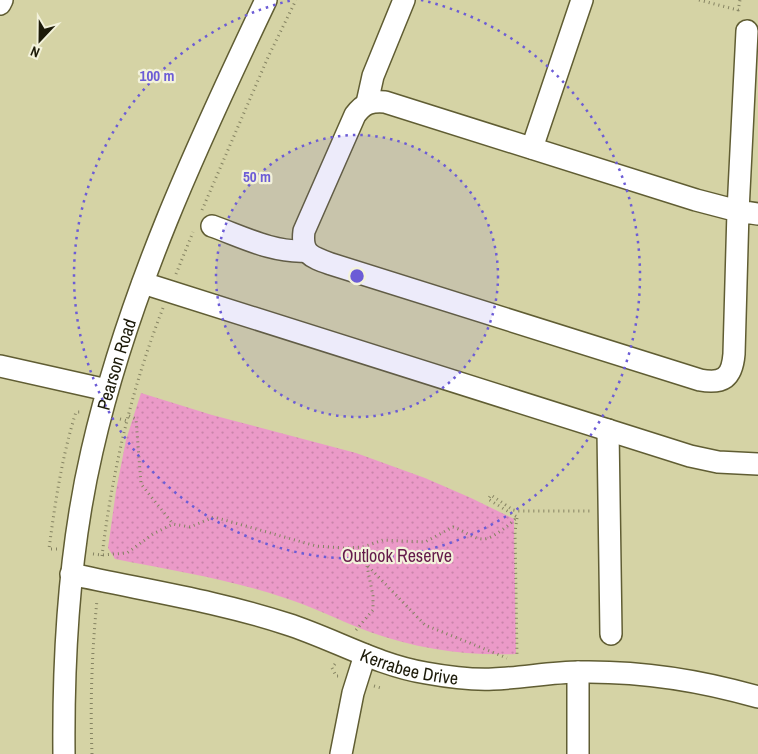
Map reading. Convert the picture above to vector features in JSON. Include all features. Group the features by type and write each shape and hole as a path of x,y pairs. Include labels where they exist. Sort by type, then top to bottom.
{"street":[{"path":"0,4 2,0"},
{"name":"Pearson Road","path":"64,754 66,628 71,574 91,452 107,390 143,283 179,190 266,0"},
{"path":"404,0 373,76 368,103 355,115 304,231 303,244 306,251 312,256 331,264 700,380 717,382 728,375 733,365 748,212 748,21"},
{"path":"532,148 582,0"},
{"path":"368,103 385,102 748,212"},
{"path":"212,226 276,250 290,252 306,251"},
{"path":"143,283 690,456 718,462 758,464"},
{"path":"0,366 107,390"},
{"path":"608,430 610,634"},
{"name":"Kerrabee Drive","path":"71,574 232,608 289,624 364,656 424,673 461,678 492,679 578,672 635,673 683,679 758,697"},
{"path":"341,754 353,693 364,656"},
{"path":"578,672 578,754"}],"path":[{"path":"699,0 738,11 748,21"},
{"path":"738,11 740,0"},
{"path":"173,524 141,484 136,419 129,416 116,469 102,555 127,553 153,534 173,524 190,527 214,517 316,546 363,547 382,540 425,542 453,527 484,540 511,524 516,517"},
{"path":"516,517 488,499 491,495 518,511 596,511 608,507"},
{"path":"516,517 517,657"},
{"path":"356,630 373,610 373,596 363,547"},
{"path":"367,565 425,624 506,658"},
{"path":"92,754 90,717 92,655 97,601"}],"green space":[{"name":"Outlook Reserve","path":"141,393 212,415 356,453 425,478 514,519 516,654 479,654 442,650 406,643 370,632 304,605 262,591 199,575 115,559 108,548 116,491 126,440"}]}
